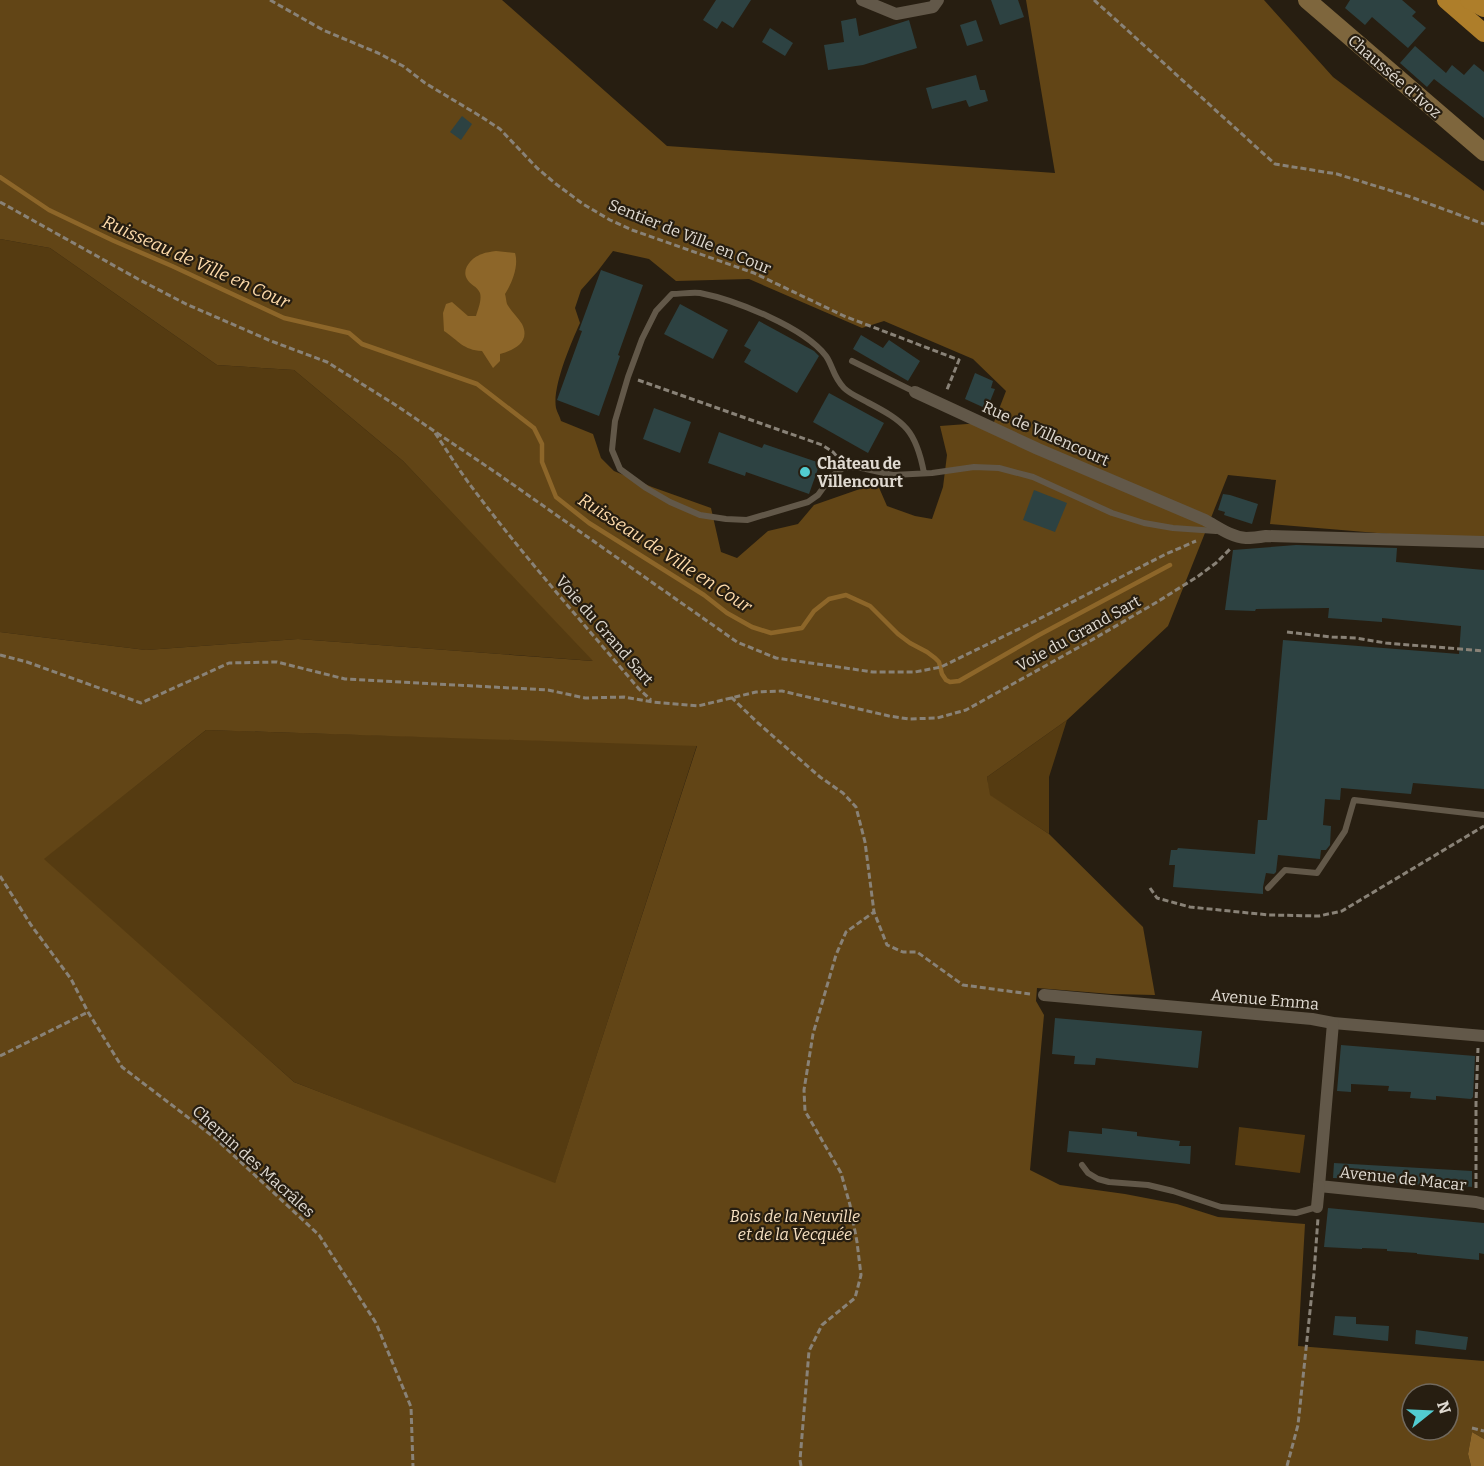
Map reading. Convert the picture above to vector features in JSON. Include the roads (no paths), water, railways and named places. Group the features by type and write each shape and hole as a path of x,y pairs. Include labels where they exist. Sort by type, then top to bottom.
{"highway":[{"path":"1446,0 1484,33"},
{"path":"1469,0 1484,8"},
{"path":"1479,0 1484,8"}],"main road":[{"name":"Chaussée d'Ivoz","path":"1307,0 1484,152"}],"street":[{"path":"862,0 896,14 933,7 938,0"},
{"name":"Rue de Villencourt","path":"915,392 1038,449 1205,520 1232,535 1245,538 1266,536 1484,542"},
{"name":"Avenue Emma","path":"1044,995 1484,1036"},
{"name":"Avenue de Macar","path":"1317,1207 1333,1023"},
{"name":"Avenue de Macar","path":"1319,1186 1484,1204"}],"lane":[{"name":"Rue de Villencourt","path":"924,473 914,438 904,424 845,390 835,377 826,357 811,342 796,331 736,303 697,293 672,294 656,311 642,339 615,421 612,450 620,469 670,502 700,515 747,520 808,502 818,495 831,477 843,468 857,467 893,475 924,473 974,467 999,468 1033,477 1113,513 1144,523 1173,528 1209,529 1232,535"},
{"name":"Rue de Villencourt","path":"852,361 915,392"},
{"path":"1268,888 1285,870 1317,873 1345,831 1354,800 1484,815"},
{"path":"1082,1166 1088,1173 1104,1180 1148,1185 1221,1207 1296,1214 1317,1207"}],"waterway":[{"name":"Ruisseau de Ville en Cour","path":"0,177 49,210 284,318 349,333 362,344 477,384 534,428 542,444 542,462 556,497 589,523 752,627 771,633 802,628 814,611 829,599 846,595 870,606 898,634 935,658 946,680 959,681 1170,565"}],"place":[{"name":"Château de Villencourt","path":"805,472"}],"park label":[{"name":"Bois de la Neuville et de la Vecquée","path":"795,1225"}]}
